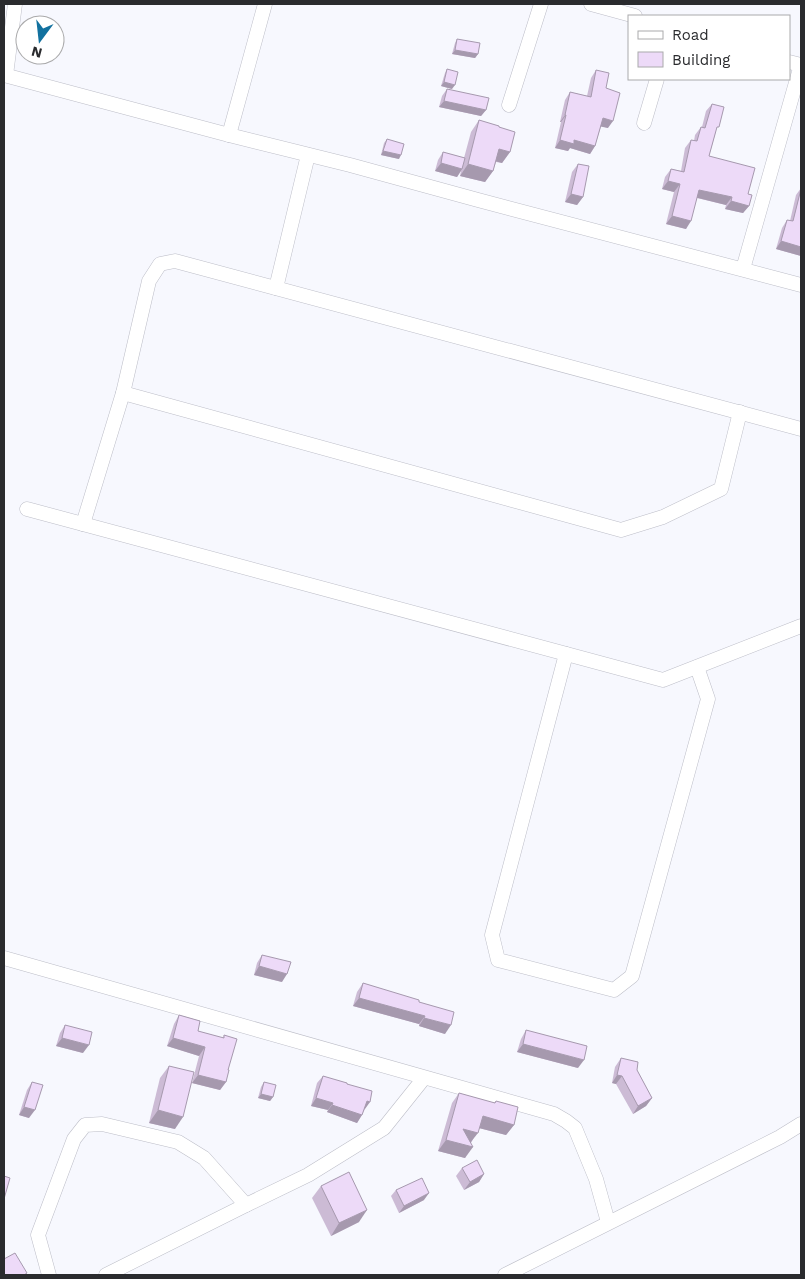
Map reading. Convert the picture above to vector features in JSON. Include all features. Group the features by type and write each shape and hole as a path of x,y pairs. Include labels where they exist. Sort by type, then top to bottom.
{"street":[{"path":"15,4 5,75 801,285"},
{"path":"228,135 265,4"},
{"path":"509,105 541,4"},
{"path":"591,4 630,11"},
{"path":"743,269 801,65"},
{"path":"644,123 657,80"},
{"path":"276,288 308,155"},
{"path":"83,524 123,393 149,281 160,264 175,261 801,429"},
{"path":"123,393 621,530 663,517 721,489 740,412"},
{"path":"27,509 663,680 801,626"},
{"path":"566,654 492,934 498,960 614,990 632,976 708,699 697,667"},
{"path":"4,958 554,1114 566,1120 575,1128 596,1179 608,1222"},
{"path":"106,1275 246,1204 308,1175 384,1128 424,1078"},
{"path":"49,1275 38,1235 74,1139 85,1125 102,1124 178,1142 204,1158 246,1204"},
{"path":"505,1275 780,1137 801,1124"}],"building":[{"path":"457,39 480,43 478,54 455,50"},
{"path":"447,69 458,72 455,85 444,82"},
{"path":"596,70 609,73 606,88 620,93 613,121 603,118 595,146 574,140 574,144 560,140 570,92 591,97"},
{"path":"447,89 489,98 486,110 444,101"},
{"path":"712,104 724,107 709,156 755,168 748,194 752,195 749,206 731,201 732,197 699,190 691,221 672,216 680,184 668,181 671,169 684,172 691,140 697,141 701,127 705,128"},
{"path":"479,120 515,132 510,152 499,149 493,171 468,164"},
{"path":"387,139 404,144 401,155 383,151"},
{"path":"443,152 465,158 462,169 441,163"},
{"path":"578,164 589,166 583,197 571,194"},
{"path":"801,189 801,247 781,241 787,220 793,221"},
{"path":"262,955 291,962 287,974 259,966"},
{"path":"363,983 454,1012 451,1025 359,998"},
{"path":"179,1015 200,1021 198,1031 224,1038 224,1035 237,1039 226,1082 198,1075 205,1047 173,1038"},
{"path":"65,1025 92,1032 89,1045 62,1038"},
{"path":"526,1030 587,1046 584,1060 523,1044"},
{"path":"621,1058 638,1062 637,1070 652,1098 638,1106 622,1076 617,1075"},
{"path":"169,1066 194,1072 183,1117 158,1110"},
{"path":"323,1076 372,1091 370,1102 367,1101 362,1115 316,1098"},
{"path":"32,1082 43,1085 35,1110 24,1107"},
{"path":"264,1082 276,1085 273,1097 261,1094"},
{"path":"459,1093 518,1107 514,1125 483,1116 478,1133 463,1129 473,1147 446,1140"},
{"path":"477,1160 484,1174 470,1182 462,1168"},
{"path":"349,1172 367,1210 339,1223 321,1186"},
{"path":"4,1176 10,1178 4,1199"},
{"path":"422,1178 429,1193 404,1206 396,1190"},
{"path":"15,1253 27,1273 24,1275 4,1275 4,1259"}]}
